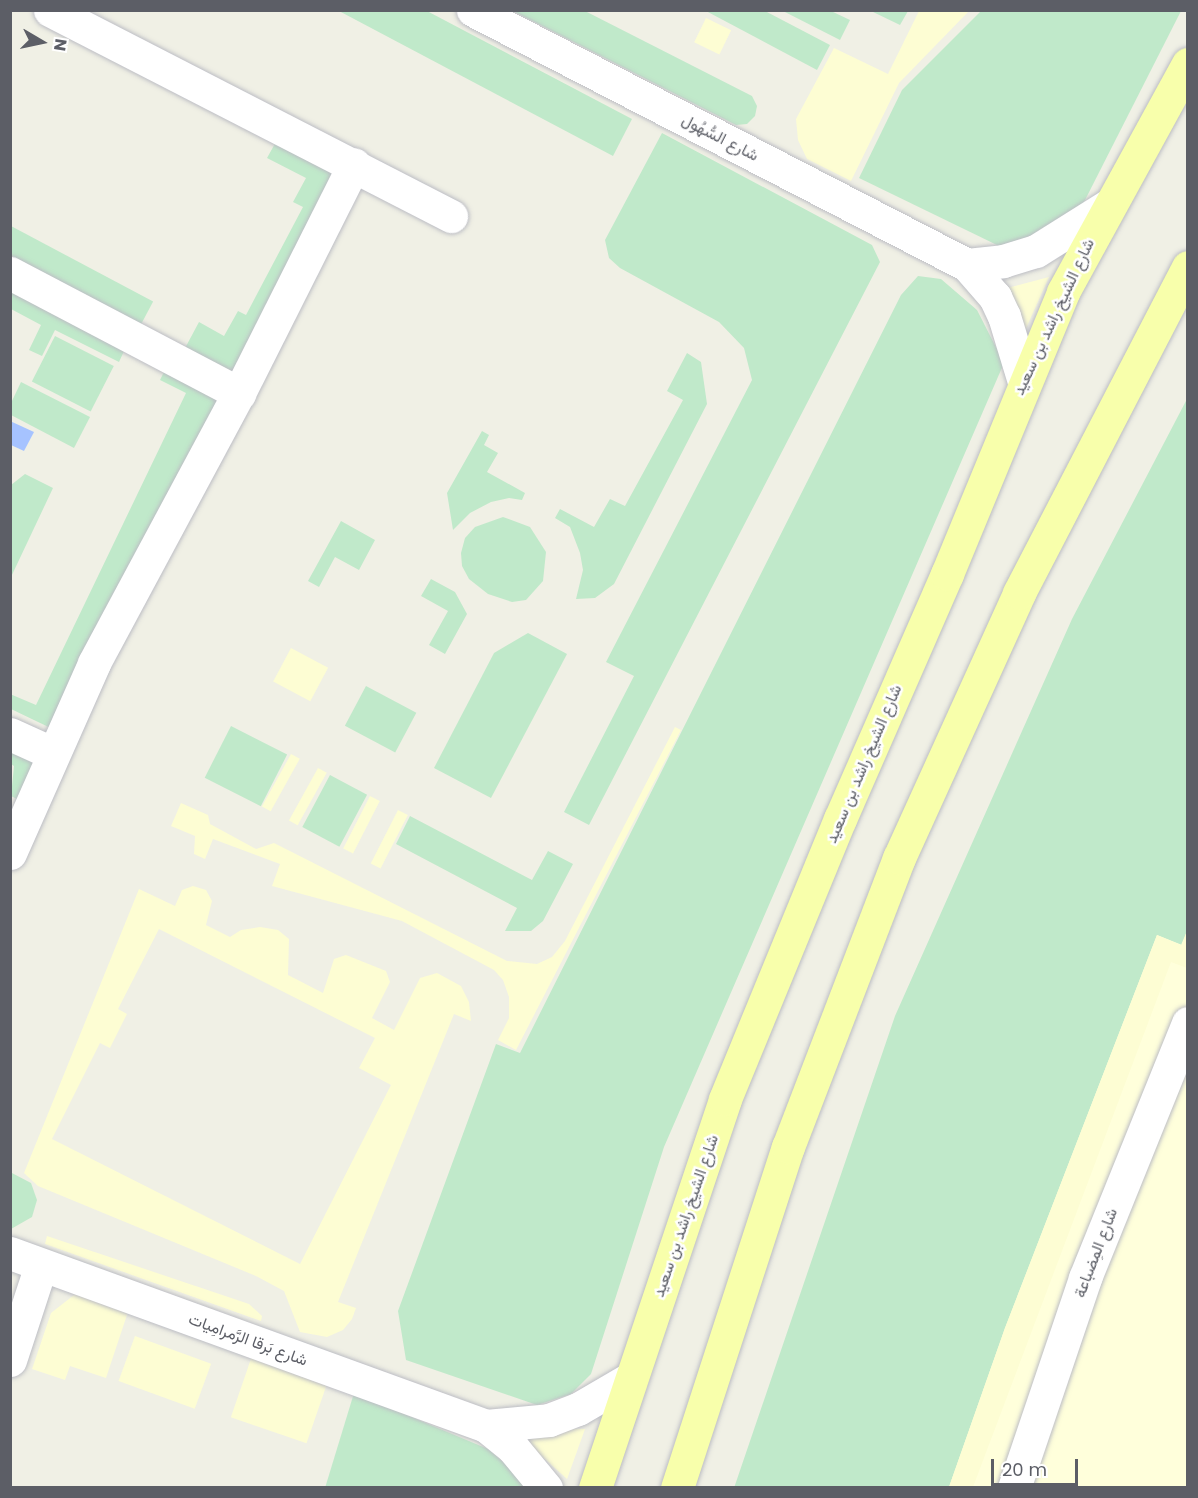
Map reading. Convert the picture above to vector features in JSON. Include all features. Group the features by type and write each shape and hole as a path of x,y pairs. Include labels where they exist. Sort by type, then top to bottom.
{"main road":[{"name":"شارع الشيخ راشد بن سعيد","path":"595,1488 725,1099 1063,292 1107,207 1188,64"},
{"path":"677,1488 788,1147 899,858 1024,583 1188,267"}],"street":[{"path":"50,10 354,164 451,216"},
{"name":"شارع السُّهُول","path":"473,10 967,265 995,297 1004,315 1024,382"},
{"path":"10,853 52,753 140,572 239,393 354,164"},
{"path":"967,265 1003,261 1036,251 1107,207"},
{"path":"10,273 239,393"},
{"path":"10,734 52,753"},
{"name":"شارع المِضباعة","path":"1014,1488 1085,1278 1188,1023"},
{"name":"شارع بَرقا الرَّمرامِيات","path":"10,1253 486,1426 516,1451 546,1488"},
{"path":"10,1360 41,1265"},
{"name":"شارع بَرقا الرَّمرامِيات","path":"486,1426 549,1420 578,1409 631,1378"}],"shaded area":[{"path":"339,11 427,11 632,119 613,156"},
{"path":"513,11 585,11 752,96 757,106 755,116 747,124 736,125"},
{"path":"706,11 765,11 830,45 817,70"},
{"path":"783,11 831,11 850,20 840,40"},
{"path":"871,11 908,11 900,25"},
{"path":"981,11 1181,11 1082,206 1044,233 999,246 859,178 902,90"},
{"path":"662,133 872,245 880,262 589,825 564,812 634,676 606,662 752,380 744,348 719,322 620,268 609,258 605,240"},
{"path":"277,140 339,173 231,376 184,350 199,322 224,336 238,311 246,315 303,207 293,202 306,178 267,158"},
{"path":"11,226 153,302 141,325 10,255"},
{"path":"918,276 941,279 977,310 1004,363 664,1147 591,1374 571,1394 537,1405 406,1360 398,1311 496,1044 520,1053 901,295"},
{"path":"10,291 125,349 119,362 55,330 42,356 29,350 41,325 11,309"},
{"path":"55,336 114,366 91,411 32,381"},
{"path":"687,353 701,362 707,404 614,584 595,598 576,599 583,570 580,553 570,527 555,518 560,509 594,527 610,499 625,506 683,400 667,391"},
{"path":"168,364 226,392 61,733 11,709 10,694 36,705 186,393 160,380"},
{"path":"21,382 90,417 74,448 11,415 11,403"},
{"path":"1187,399 1187,931 1182,945 1157,935 1005,1328 949,1487 734,1488 895,1016 1072,619"},
{"path":"482,431 489,435 484,445 498,453 487,472 525,493 522,500 509,498 491,502 470,513 453,530 447,493"},
{"path":"25,474 53,488 11,577 11,485"},
{"path":"503,517 530,527 546,552 543,581 526,600 512,602 488,594 469,579 462,566 461,553 465,538 475,527"},
{"path":"341,521 375,540 359,570 335,557 319,587 308,581"},
{"path":"431,579 455,592 467,614 445,654 429,645 448,611 421,596"},
{"path":"528,633 567,654 491,798 434,768 494,653"},
{"path":"366,686 416,713 395,752 345,726"},
{"path":"1187,695 1187,1487 862,1488"},
{"path":"231,726 287,755 261,806 205,778"},
{"path":"11,746 38,759 19,800 11,796 14,766 11,764"},
{"path":"330,775 367,795 339,847 302,827"},
{"path":"410,816 532,880 548,851 573,864 543,921 531,931 505,931 517,908 396,844"},
{"path":"10,1172 31,1183 37,1200 32,1217 11,1229"},
{"path":"354,1393 488,1449 532,1487 325,1488"}],"sand":[{"path":"919,11 969,11 899,83 851,181 807,159 798,140 796,119 834,48 888,74"},
{"path":"706,18 731,30 719,55 694,42"},
{"path":"1049,277 1024,333 1000,290"},
{"path":"291,648 328,668 310,701 273,682"},
{"path":"675,727 681,730 516,1050 498,1040 509,1018 509,997 503,980 494,970 402,921 272,886 280,864 213,839 205,859 194,854 195,836 171,826 181,803 208,815 210,824 256,849 274,843 507,961 537,964 552,957 565,941"},
{"path":"291,754 300,759 271,811 262,806"},
{"path":"318,768 327,773 298,825 289,820"},
{"path":"370,796 380,801 353,854 343,849"},
{"path":"398,810 408,815 381,868 371,863"},
{"path":"193,886 206,890 212,901 206,925 230,937 241,930 260,927 278,930 289,939 288,975 323,993 334,959 346,955 386,971 390,982 372,1018 394,1030 420,978 437,973 461,986 469,1002 471,1021 454,1014 338,1302 356,1308 352,1319 343,1330 327,1337 300,1332 284,1291 256,1276 38,1186 24,1173 139,889 175,906 182,890","holes":["159,929 375,1038 359,1068 391,1085 300,1264 52,1139 100,1043 110,1048 127,1014 118,1009"]},
{"path":"1187,931 1187,968 1171,962 973,1487 949,1487 1005,1328 1157,935 1181,945"},
{"path":"47,1236 249,1304 262,1316 261,1321 45,1244"},
{"path":"74,1295 101,1296 130,1306 106,1378 70,1366 65,1380 32,1369 51,1313"},
{"path":"135,1336 211,1364 195,1409 119,1381"},
{"path":"253,1353 329,1379 307,1443 231,1417"},
{"path":"508,1426 585,1429 567,1479"}],"water":[{"path":"10,421 34,432 24,451 11,445"}]}
